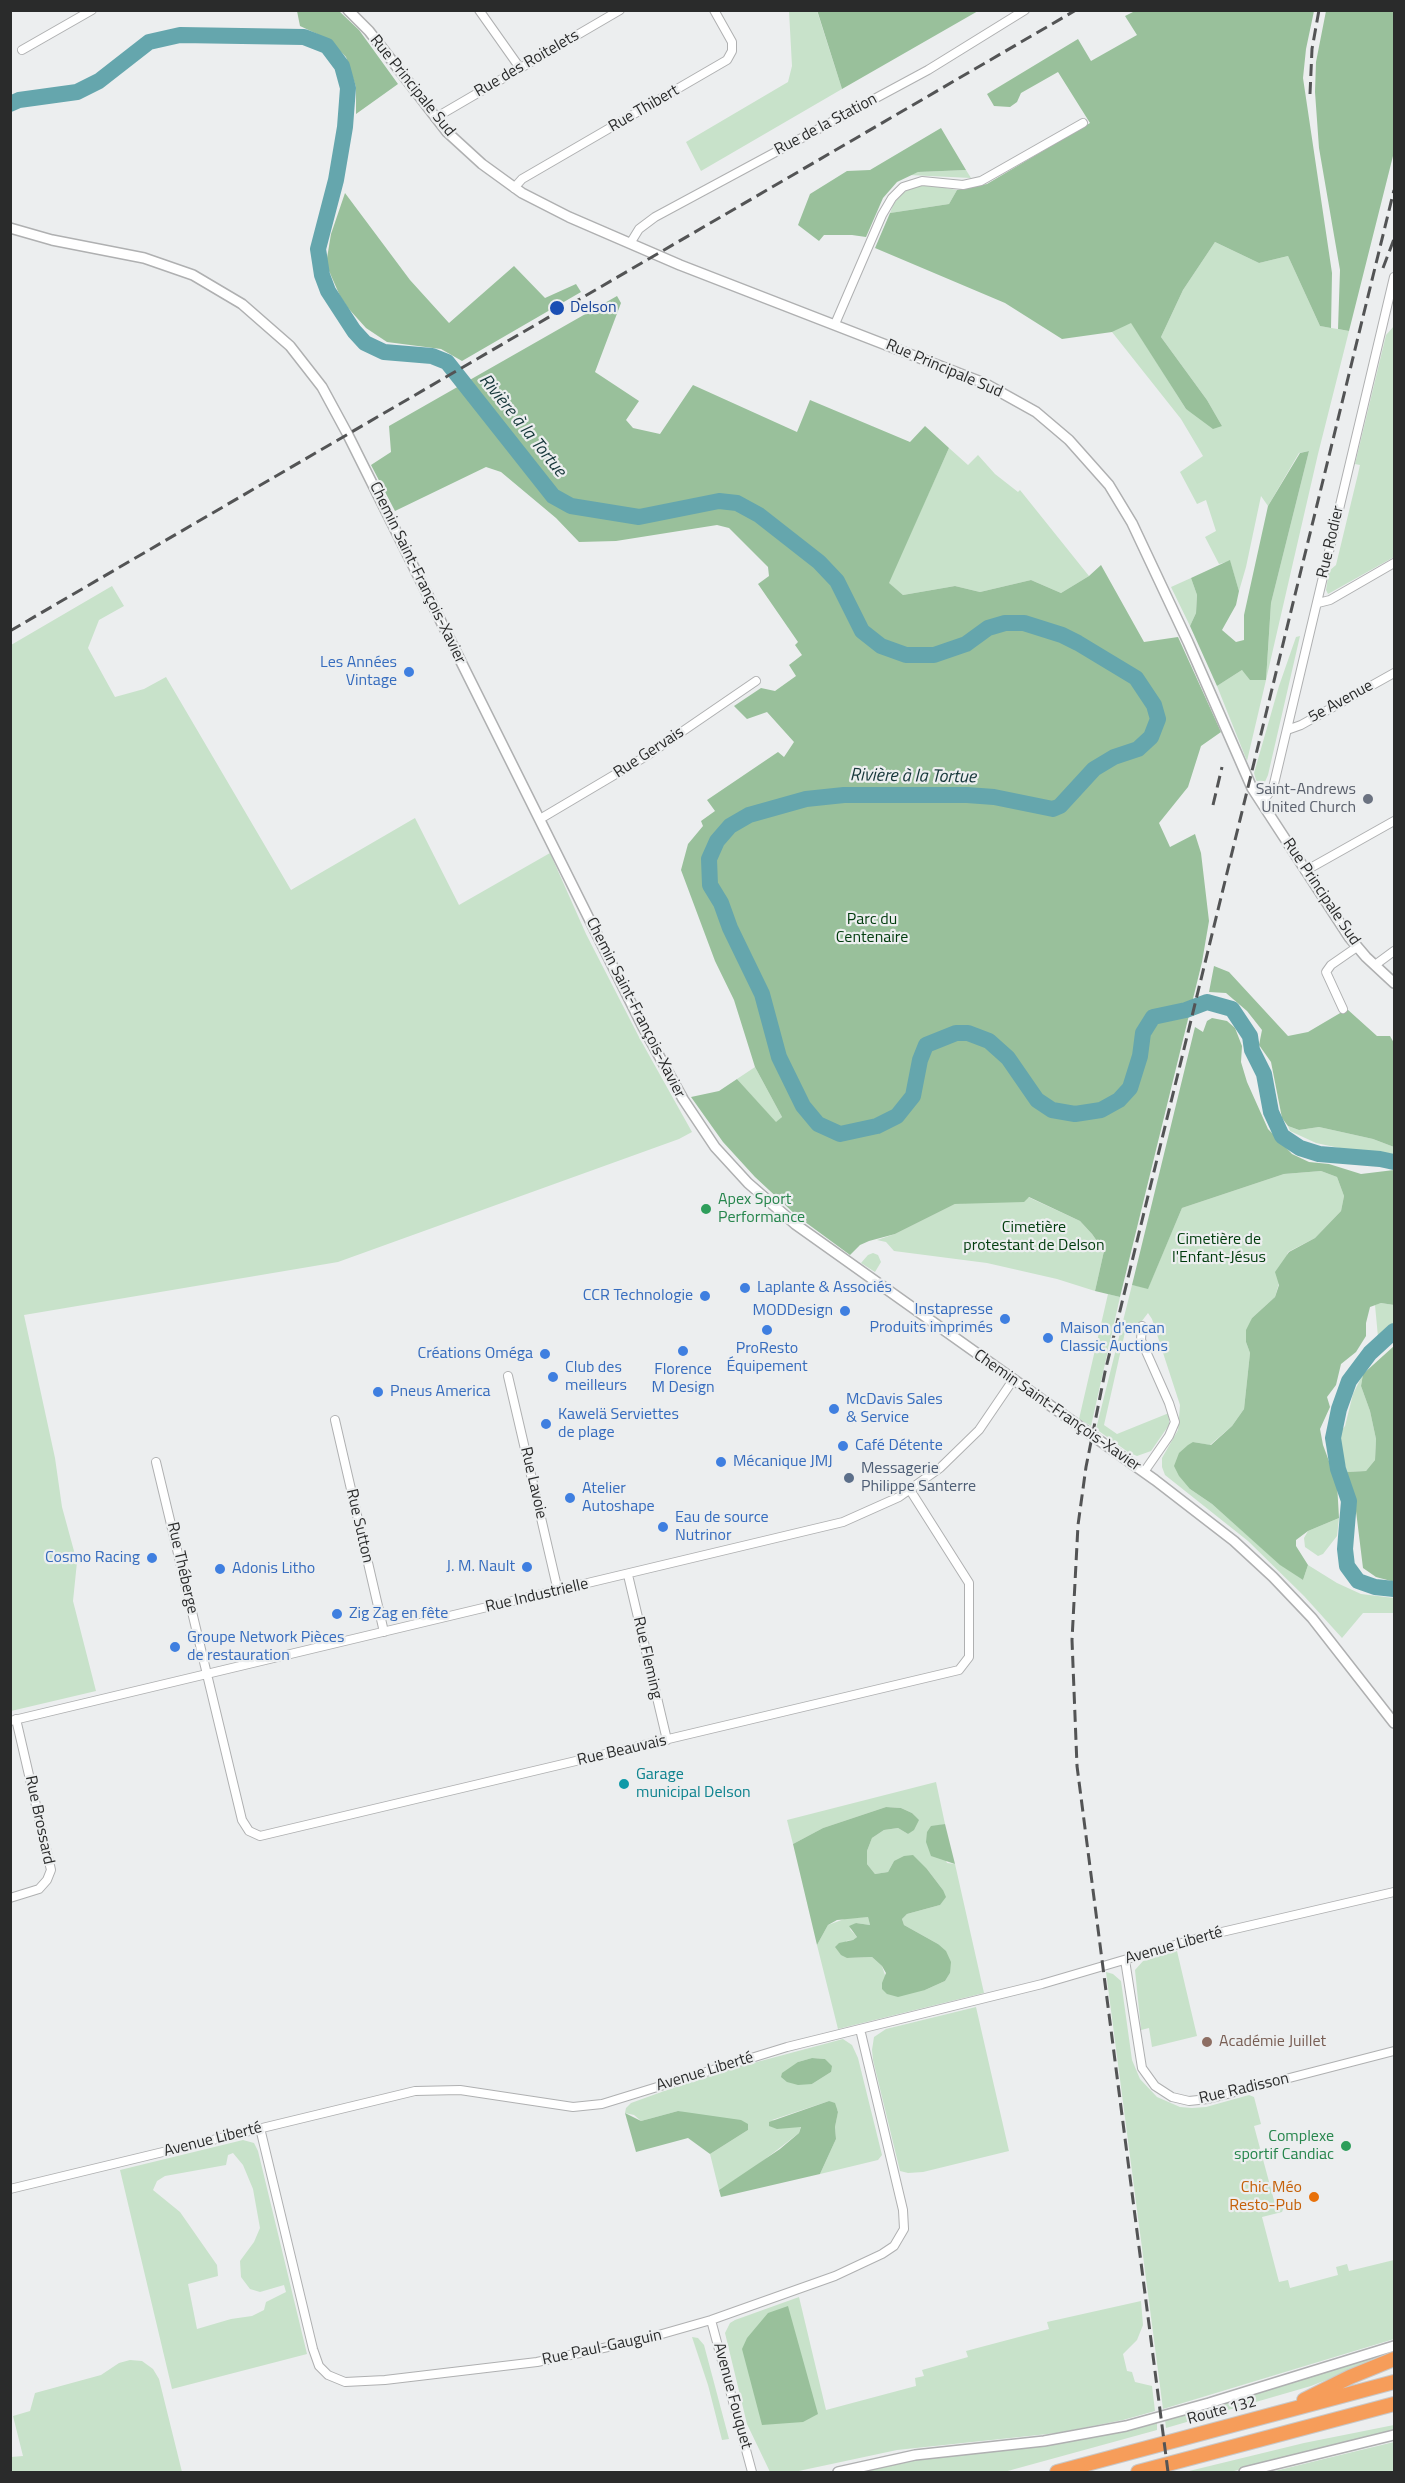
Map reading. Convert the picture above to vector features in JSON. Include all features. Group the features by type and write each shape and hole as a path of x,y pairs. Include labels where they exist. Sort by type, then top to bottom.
{"highway":[{"path":"1278,2413 1350,2377 1395,2359"},
{"name":"Route 132","path":"1057,2472 1395,2382"},
{"path":"1138,2472 1395,2404"},
{"path":"1347,2417 1395,2413"}],"street":[{"path":"22,50 92,10"},
{"name":"Rue Principale Sud","path":"348,10 372,36 435,118 469,153 514,188 569,217 680,265 1005,393 1049,422 1090,461 1114,492 1132,524 1188,642 1245,776 1305,872 1357,947 1395,983"},
{"path":"479,10 520,68"},
{"name":"Rue des Roitelets","path":"435,118 620,10"},
{"name":"Rue Thibert","path":"514,188 522,179 727,60 732,51 732,42 714,10"},
{"name":"Rue de la Station","path":"631,243 639,229 655,217 928,70 1025,10"},
{"path":"834,324 882,215 892,198 903,187 922,181 963,185 981,181 1083,123"},
{"name":"Chemin Saint-François-Xavier","path":"10,228 52,240 144,258 186,273 242,303 290,346 322,387 348,435 669,1076 694,1118 725,1158 760,1194 795,1224 1202,1515 1273,1577 1341,1652 1395,1723"},
{"name":"Rue Rodier","path":"1262,802 1273,788 1395,277"},
{"path":"1317,603 1329,600 1395,563"},
{"name":"5e Avenue","path":"1287,730 1301,725 1395,673"},
{"name":"Rue Gervais","path":"540,819 648,755 756,681"},
{"path":"1305,872 1395,821"},
{"path":"1343,1009 1326,972 1330,965 1357,947"},
{"path":"1375,965 1395,951"},
{"path":"1142,1326 1141,1340 1175,1422 1144,1472"},
{"name":"Rue Lavoie","path":"508,1376 558,1591"},
{"name":"Rue Industrielle","path":"13,1720 838,1524 879,1508 910,1490 940,1468 969,1440 1013,1380"},
{"name":"Rue Sutton","path":"335,1420 384,1632"},
{"name":"Rue Théberge","path":"156,1462 207,1674"},
{"name":"Rue Beauvais","path":"207,1674 242,1820 249,1831 260,1836 949,1673 964,1666 970,1650 969,1583 910,1490"},
{"name":"Rue Fleming","path":"628,1575 667,1740"},
{"name":"Rue Brossard","path":"10,1898 39,1889 47,1880 51,1870 13,1720"},
{"name":"Avenue Liberté","path":"10,2189 428,2089 460,2090 564,2106 591,2106 767,2053 1042,1984 1209,1935 1395,1892"},
{"name":"Rue Radisson","path":"1125,1960 1142,2068 1155,2086 1172,2097 1189,2101 1208,2099 1395,2050"},
{"name":"Rue Paul-Gauguin","path":"260,2128 319,2366 332,2378 351,2382 392,2380 503,2367 609,2347 711,2320 856,2267 889,2250 902,2235 903,2210 860,2029"},
{"name":"Avenue Fouquet","path":"711,2320 752,2472"},
{"path":"838,2472 915,2455 1051,2440 1126,2426 1395,2346"},
{"path":"1244,2472 1395,2435"}],"green space":[{"path":"817,10 978,10 978,11 842,89"},
{"path":"297,11 339,11 359,30 398,84 356,114 356,87 346,57 328,39 300,26"},
{"path":"789,11 817,11 842,89 701,171 686,142 788,82 792,66"},
{"path":"1135,11 1314,11 1303,78 1332,273 1331,328 1320,326 1288,256 1259,263 1215,242 1183,290 1161,337 1207,400 1222,426 1213,429 1186,409 1131,323 1112,332 1062,339 1005,303 875,248 890,213 949,204 957,190 987,184 1090,123 1058,72 1021,93 1017,102 1010,107 994,106 987,94 1078,39 1091,61 1137,35 1125,16"},
{"path":"1326,11 1394,11 1394,152 1349,331 1338,329 1340,270 1319,148 1315,92 1316,62"},
{"path":"941,128 966,170 918,172 897,182 883,198 866,237 824,235 819,241 798,225 810,194 847,171 870,170"},
{"path":"966,170 971,178 909,175 918,172"},
{"path":"928,185 957,190 949,204 890,213 894,203 904,192 917,186"},
{"path":"345,193 410,280 449,323 514,266 545,298 576,284 581,292 462,361 441,349 387,342 366,328 348,308 326,264 331,234"},
{"path":"1215,242 1259,263 1288,256 1320,326 1349,331 1266,680 1271,603 1309,451 1299,453 1268,506 1261,496 1239,591 1230,561 1219,564 1205,537 1216,531 1206,500 1197,504 1180,472 1203,456 1181,419 1112,332 1131,322 1186,409 1222,426 1207,400 1161,337 1183,290"},
{"name":"Parc du Centenaire","path":"617,296 621,303 595,372 639,401 626,420 633,428 660,434 693,385 797,432 810,400 910,442 925,426 949,448 889,583 903,595 955,586 980,592 1031,580 1061,593 1089,576 1101,565 1144,642 1178,637 1221,732 1201,746 1188,787 1159,823 1170,847 1195,834 1201,853 1209,921 1202,962 1120,1297 1095,1291 1104,1251 1092,1234 1080,1221 1029,1197 1024,1202 955,1204 895,1234 860,1245 850,1255 797,1216 755,1177 723,1142 691,1097 719,1091 737,1079 776,1122 782,1117 755,1067 734,1000 715,961 681,870 688,844 703,826 701,821 715,811 707,800 778,752 784,757 794,742 767,712 747,719 734,706 761,688 775,691 796,676 789,665 802,655 795,645 798,642 758,584 769,576 768,567 729,528 717,525 616,541 579,542 556,518 501,472 486,467 395,511 371,465 391,452 389,426"},
{"path":"1394,326 1394,557 1328,594 1326,590 1329,571 1336,565 1358,474 1360,465 1355,464 1386,335"},
{"path":"949,448 968,465 978,455 995,474 1018,492 1020,490 1089,576 1061,593 1031,580 980,592 955,586 903,595 888,583"},
{"path":"1309,451 1271,603 1266,680 1250,680 1242,670 1217,686 1190,626 1196,613 1197,595 1191,578 1230,560 1239,591 1236,605 1222,630 1236,642 1244,640 1244,615 1268,506 1300,453"},
{"path":"1191,578 1197,595 1196,613 1190,626 1171,587"},
{"path":"112,586 124,606 99,620 88,648 115,697 144,689 166,677 291,890 415,818 459,905 550,853 586,934 640,1039 692,1132 679,1139 338,1262 24,1315 55,1458 62,1507 77,1562 73,1601 96,1691 11,1711 11,645"},
{"path":"1300,636 1268,775 1264,784 1260,784 1254,773 1279,686 1296,637"},
{"path":"1242,670 1266,680 1247,761 1217,686"},
{"path":"1214,966 1229,972 1288,1036 1308,1032 1347,1009 1377,1036 1390,1036 1394,1043 1394,1147 1373,1139 1319,1127 1299,1130 1288,1126 1282,1118 1271,1062 1259,1045 1262,1030 1247,1011 1226,993 1209,992"},
{"path":"1212,1018 1227,1021 1235,1028 1242,1046 1241,1062 1247,1082 1268,1129 1292,1154 1309,1162 1329,1164 1361,1174 1394,1170 1394,1305 1381,1303 1370,1307 1366,1336 1356,1352 1341,1364 1336,1385 1327,1397 1330,1407 1320,1429 1323,1445 1337,1483 1339,1518 1308,1531 1296,1540 1296,1546 1308,1565 1303,1580 1280,1565 1212,1504 1190,1489 1174,1466 1179,1453 1188,1445 1193,1442 1211,1445 1232,1426 1244,1409 1250,1353 1246,1342 1246,1330 1252,1318 1275,1297 1279,1285 1275,1272 1289,1252 1315,1238 1341,1211 1344,1196 1337,1177 1321,1171 1284,1174 1182,1208 1148,1289 1132,1285 1195,1027 1203,1032 1207,1021"},
{"path":"755,1067 782,1117 776,1123 737,1079"},
{"path":"1288,1126 1299,1130 1319,1127 1373,1139 1394,1147 1394,1154 1358,1152 1316,1143 1290,1131"},
{"name":"Cimetière de l'Enfant-Jésus","path":"1321,1171 1337,1177 1344,1196 1341,1211 1315,1238 1288,1252 1275,1297 1252,1318 1246,1342 1250,1353 1244,1409 1232,1426 1210,1445 1193,1442 1190,1489 1212,1504 1281,1565 1303,1580 1308,1565 1337,1583 1361,1594 1394,1598 1394,1613 1363,1613 1342,1638 1304,1596 1248,1541 1165,1475 1162,1458 1178,1430 1180,1405 1152,1319 1148,1313 1135,1330 1125,1332 1104,1425 1117,1434 1169,1413 1169,1425 1151,1451 1137,1456 1096,1429 1132,1285 1148,1288 1182,1208 1284,1174"},
{"name":"Cimetière protestant de Delson","path":"1028,1197 1080,1221 1092,1234 1104,1251 1095,1291 1057,1279 987,1263 894,1251 886,1242 877,1240 895,1234 955,1204"},
{"path":"873,1253 878,1255 881,1262 875,1272 861,1263"},
{"path":"1108,1294 1120,1297 1091,1426 1079,1419"},
{"path":"1381,1303 1394,1305 1394,1322 1389,1332 1378,1337 1375,1305"},
{"path":"1394,1346 1394,1581 1391,1581 1376,1577 1363,1568 1355,1503 1347,1472 1366,1471 1375,1460 1376,1439 1370,1411 1361,1386 1363,1374"},
{"path":"1363,1374 1361,1386 1370,1411 1376,1439 1375,1460 1366,1471 1347,1472 1339,1441 1353,1394"},
{"path":"1339,1518 1337,1536 1323,1554 1318,1556 1305,1547 1304,1538 1308,1531"},
{"path":"936,1782 945,1824 931,1827 947,1863 955,1864 984,1993 838,2029 817,1945 828,1925 847,1918 868,1917 870,1925 856,1923 850,1929 857,1937 846,1941 847,1958 872,1957 882,1966 886,1978 925,1990 945,1981 950,1973 938,1944 904,1925 902,1919 907,1914 940,1905 943,1890 927,1869 894,1861 888,1872 875,1874 867,1864 867,1851 872,1838 884,1830 898,1828 908,1834 918,1821 912,1813 901,1808 886,1807 823,1828 793,1844 787,1820"},
{"path":"886,1807 901,1808 912,1813 919,1820 914,1830 908,1834 898,1828 884,1830 872,1838 867,1851 867,1864 875,1874 888,1872 894,1861 913,1855 927,1869 946,1897 940,1905 907,1914 902,1919 904,1925 946,1951 951,1962 950,1973 945,1981 925,1990 898,1997 887,1994 882,1989 886,1973 872,1957 847,1958 841,1955 835,1947 839,1943 857,1937 849,1926 856,1923 870,1925 868,1917 837,1920 828,1925 817,1945 793,1844 823,1828"},
{"path":"945,1824 955,1864 931,1856 926,1842 927,1832 931,1826"},
{"path":"1177,1951 1197,2036 1152,2047 1149,2028 1141,2030 1135,1970 1143,1961"},
{"path":"1106,1972 1113,1974 1121,1981 1132,2060 1140,2079 1157,2097 1180,2107 1192,2108 1206,2107 1249,2095 1254,2097 1261,2124 1254,2126 1275,2204 1279,2203 1284,2207 1282,2212 1262,2217 1279,2282 1288,2280 1290,2288 1338,2275 1336,2267 1347,2264 1349,2271 1394,2260 1394,2339 1163,2409"},
{"path":"976,2007 1009,2151 923,2172 900,2171 873,2060 874,2037 886,2029"},
{"path":"843,2039 852,2045 858,2058 882,2155 878,2160 820,2174 836,2139 835,2127 838,2111 829,2101 772,2120 801,2126 799,2133 755,2167 719,2190 710,2154 748,2130 678,2111 641,2121 634,2115 625,2113 631,2103 742,2066","holes":["812,2058 825,2059 831,2072 812,2084 798,2062"]},
{"path":"812,2058 825,2059 832,2066 831,2072 812,2084 798,2085 787,2082 781,2077 782,2073 798,2062"},
{"path":"829,2101 835,2103 838,2112 835,2127 836,2139 820,2174 721,2197 719,2190 780,2149 799,2133 801,2127 777,2129 769,2126 769,2122"},
{"path":"678,2111 741,2120 748,2124 748,2130 710,2154 688,2138 636,2152 625,2113 641,2121"},
{"path":"243,2140 254,2143 258,2151 307,2354 172,2389 120,2170","holes":["233,2153 243,2165 253,2189 260,2228 254,2242 240,2261 241,2277 250,2289 260,2292 284,2285 286,2292 266,2302 264,2310 252,2316 231,2319 197,2329 188,2284 218,2276 217,2265 180,2212 153,2190 157,2181 165,2176 226,2165 228,2155"]},
{"path":"799,2297 826,2410 916,2386 915,2378 924,2376 922,2370 968,2357 966,2351 1049,2329 1047,2322 1141,2301 1143,2325 1137,2340 1123,2354 1127,2371 1132,2372 1135,2382 1152,2386 1155,2411 1057,2433 897,2450 794,2472 770,2472 747,2424 725,2333 730,2323 735,2320"},
{"path":"788,2306 818,2414 803,2422 762,2425 742,2349 747,2338 768,2313"},
{"path":"692,2337 698,2338 704,2345 729,2439 722,2440 708,2385"},
{"path":"1394,2350 1394,2353 1311,2386 1166,2428 1165,2420"},
{"path":"130,2360 142,2361 153,2369 159,2379 182,2472 11,2472 11,2457 23,2456 13,2416 30,2411 35,2393 101,2375 119,2363"},
{"path":"1157,2422 1157,2430 1004,2472 857,2472 923,2458 1063,2443"},
{"path":"1394,2425 1394,2431 1230,2472 1185,2472 1304,2443"},
{"path":"1394,2442 1394,2472 1271,2472 1328,2458"}],"waterway":[{"name":"Rivière à la Tortue","path":"10,104 19,100 77,92 99,81 149,42 180,35 304,37 327,46 342,66 348,88 345,127 336,180 318,249 322,275 328,291 354,331 365,343 384,352 432,356 447,362 553,496 571,506 639,517 719,501 737,503 759,515 819,562 837,581 862,631 881,646 906,655 934,655 966,644 988,628 1005,623 1024,623 1062,635 1136,678 1154,705 1158,719 1151,737 1138,749 1114,757 1094,769 1060,806 1053,809 994,797 967,795 844,795 806,799 749,815 730,826 717,841 709,859 710,885 721,903 730,928 762,994 779,1057 803,1106 818,1124 840,1134 877,1126 897,1116 913,1096 920,1060 926,1045 956,1033 968,1033 989,1041 1008,1058 1037,1100 1052,1110 1075,1114 1101,1110 1119,1100 1130,1088 1140,1056 1143,1033 1153,1017 1186,1010 1207,1002 1232,1009 1250,1036 1252,1050 1264,1074 1271,1112 1282,1136 1300,1148 1319,1154 1394,1162"},
{"name":"Rivière à la Tortue","path":"1394,1331 1370,1353 1349,1381 1339,1409 1333,1438 1338,1469 1349,1501 1345,1549 1347,1566 1358,1581 1375,1587 1394,1589"}],"railway":[{"path":"10,631 1076,10"},
{"path":"1310,94 1312,49 1319,10"},
{"path":"1168,2472 1077,1766 1072,1640 1078,1525 1086,1467 1105,1372 1394,190"},
{"path":"1383,268 1394,239"},
{"path":"1213,805 1222,767"}],"place":[{"name":"Delson","path":"557,308"},
{"name":"Les Années Vintage","path":"409,672"},
{"name":"Saint-Andrews United Church","path":"1368,799"},
{"name":"Apex Sport Performance","path":"706,1209"},
{"name":"Laplante & Associés","path":"745,1288"},
{"name":"CCR Technologie","path":"705,1296"},
{"name":"MODDesign","path":"845,1311"},
{"name":"Instapresse Produits imprimés","path":"1005,1319"},
{"name":"ProResto Équipement","path":"767,1330"},
{"name":"Maison d'encan Classic Auctions","path":"1048,1338"},
{"name":"Florence M Design","path":"683,1351"},
{"name":"Créations Oméga","path":"545,1354"},
{"name":"Club des meilleurs","path":"553,1377"},
{"name":"Pneus America","path":"378,1392"},
{"name":"McDavis Sales & Service","path":"834,1409"},
{"name":"Kawelä Serviettes de plage","path":"546,1424"},
{"name":"Café Détente","path":"843,1446"},
{"name":"Mécanique JMJ","path":"721,1462"},
{"name":"Messagerie Philippe Santerre","path":"849,1478"},
{"name":"Atelier Autoshape","path":"570,1498"},
{"name":"Eau de source Nutrinor","path":"663,1527"},
{"name":"Cosmo Racing","path":"152,1558"},
{"name":"J. M. Nault","path":"527,1567"},
{"name":"Adonis Litho","path":"220,1569"},
{"name":"Zig Zag en fête","path":"337,1614"},
{"name":"Groupe Network Pièces de restauration","path":"175,1647"},
{"name":"Garage municipal Delson","path":"624,1784"},
{"name":"Académie Juillet","path":"1207,2042"},
{"name":"Complexe sportif Candiac","path":"1346,2146"},
{"name":"Chic Méo Resto-Pub","path":"1314,2197"}]}
